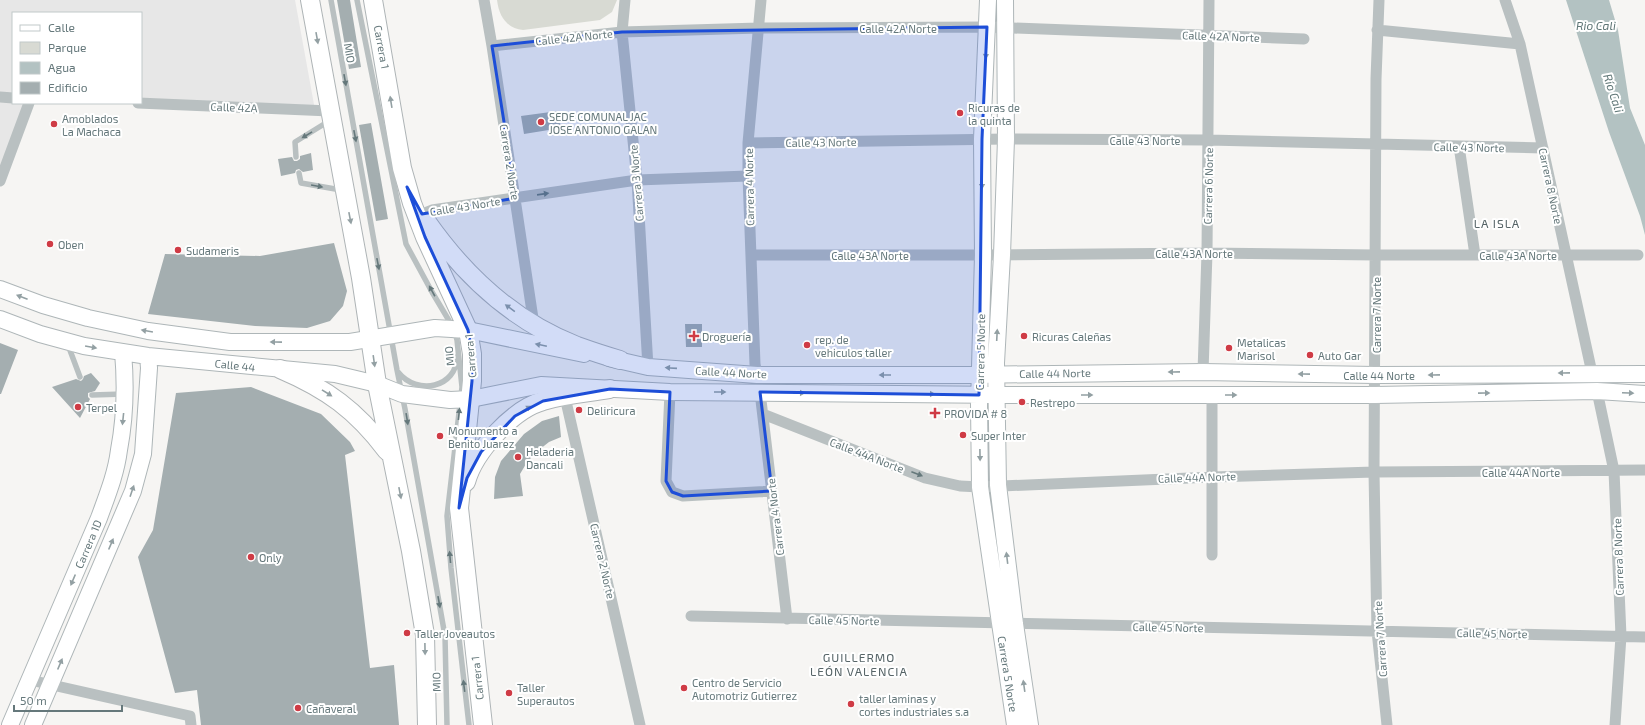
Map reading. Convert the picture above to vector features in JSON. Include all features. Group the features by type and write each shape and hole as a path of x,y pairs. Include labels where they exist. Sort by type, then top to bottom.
{"main road":[{"path":"310,0 361,278 377,384 411,550 425,634 427,725"},
{"name":"Carrera 1","path":"374,0 402,168 407,187 473,370 466,400 459,508 482,725"},
{"name":"Carrera 5 Norte","path":"988,0 982,139 983,255 979,395 980,487 1007,624 1030,725"},
{"name":"Carrera 5 Norte","path":"1005,0 1006,139 996,395 998,485 1007,624 1016,725"},
{"path":"407,187 422,214 442,244 466,271 492,295 534,325 576,346 620,360"},
{"name":"Calle 44","path":"0,289 66,312 148,331 230,342 350,342 391,334 435,328 460,333"},
{"name":"Calle 44","path":"0,319 40,334 123,352 148,356 335,374 377,384 402,394 444,400 466,400"},
{"name":"Calle 44 Norte","path":"460,333 648,366 757,374 1203,372 1375,375 1645,374"},
{"name":"Carrera 1D","path":"10,725 99,518 111,485 119,451 125,394 123,352"},
{"name":"Carrera 1D","path":"33,725 133,491 143,454 149,368 148,356"},
{"path":"280,369 305,380 328,393 350,409 372,431 391,455"},
{"name":"Calle 44 Norte","path":"466,400 541,385 670,392 979,395 1375,395 1598,391 1645,394"},
{"path":"459,508 467,478 481,452 499,430 514,416 543,401 610,389"},
{"path":"119,451 143,454"}],"street":[{"name":"Carrera 2 Norte","path":"484,0 516,198 534,325"},
{"name":"Carrera 3 Norte","path":"625,0 622,32 637,180 648,366"},
{"name":"Carrera 4 Norte","path":"757,374 755,364 748,143 761,0"},
{"name":"Carrera 6 Norte","path":"1203,372 1207,253 1209,0"},
{"name":"Carrera 7 Norte","path":"1379,0 1377,30 1374,472 1377,630 1387,725"},
{"name":"Carrera 8 Norte","path":"1505,0 1520,44 1592,373"},
{"name":"Calle 42A Norte","path":"492,46 622,32 759,28 987,27 1304,39"},
{"path":"1377,30 1520,44"},
{"path":"0,97 12,98"},
{"name":"Calle 42A","path":"142,103 331,115"},
{"path":"0,181 29,104"},
{"name":"Calle 43 Norte","path":"748,143 982,139 1208,140 1543,148"},
{"path":"1459,146 1475,255"},
{"name":"Calle 43 Norte","path":"422,214 432,210 637,180 748,176"},
{"name":"Calle 43A Norte","path":"751,255 1207,253 1376,255 1638,254"},
{"name":"Carrera 8 Norte","path":"1598,391 1614,471 1621,636 1615,725"},
{"path":"670,392 666,481 672,492 683,496 772,491"},
{"name":"Carrera 4 Norte","path":"760,392 787,618"},
{"path":"1212,395 1212,554"},
{"name":"Carrera 2 Norte","path":"565,397 640,725"},
{"name":"Calle 44A Norte","path":"763,414 925,478 960,486 980,487 998,485 1374,472 1645,470"},
{"name":"Calle 45 Norte","path":"691,616 1645,637"},
{"path":"30,680 191,720"}],"lane":[{"name":"MIO","path":"331,0 445,636 447,725"},
{"name":"MIO","path":"357,0 406,244 432,292 460,333"},
{"path":"296,157 294,142 331,115"},
{"path":"299,172 301,183 345,190"},
{"path":"397,370 404,379 414,385 425,387 436,385 446,379 453,371 457,360 460,333"},
{"path":"67,341 80,377"},
{"path":"92,395 125,394"},
{"path":"466,400 447,516 452,576 469,725"}],"highlighted area":[{"path":"987,27 982,139 979,395 760,392 772,491 683,496 672,492 666,481 670,392 610,389 543,401 515,416 481,452 467,478 459,508 472,381 472,354 468,330 425,237 407,187 422,214 516,198 492,46 622,32"}],"shaded area":[{"path":"0,0 295,0 315,110 142,103 142,12 12,12 12,104 29,104 0,181"}],"green space":[{"path":"497,0 617,0 612,12 600,20 523,30 512,27 504,20"}],"water":[{"name":"Rio Cali","path":"1566,0 1609,0 1618,30 1630,108 1645,145 1645,235 1640,216 1609,132"}],"building":[{"path":"337,0 350,0 361,67 349,69"},
{"name":"SEDE COMUNAL JAC JOSE ANTONIO GALAN","path":"558,111 561,128 524,134 521,116"},
{"path":"371,123 388,219 376,221 359,125"},
{"path":"311,153 313,170 303,172 299,169 296,170 295,173 281,176 278,159 292,157 294,161 297,161 300,159 300,156"},
{"path":"334,243 347,291 343,306 330,321 307,328 255,326 148,314 165,254 260,256"},
{"name":"Droguería","path":"685,324 702,324 702,347 686,347"},
{"path":"0,343 18,350 1,394 0,394"},
{"name":"Terpel","path":"91,373 100,383 95,391 88,393 88,397 90,399 80,418 52,387 76,379 81,381 84,376"},
{"path":"251,387 321,414 350,442 355,451 345,455 370,668 394,665 399,725 201,725 197,690 175,693 138,557 153,530 176,393"},
{"name":"Heladeria Dancali","path":"559,416 561,437 549,442 535,453 520,474 523,496 494,499 495,477 501,461 524,434 542,421"}],"place":[{"name":"Ricuras de la quinta","path":"960,113"},
{"name":"SEDE COMUNAL JAC JOSE ANTONIO GALAN","path":"541,122"},
{"name":"Amoblados La Machaca","path":"54,124"},
{"name":"Oben","path":"50,244"},
{"name":"Sudameris","path":"178,250"},
{"name":"Droguería","path":"694,336"},
{"name":"Ricuras Caleñas","path":"1024,336"},
{"name":"rep. de vehiculos taller","path":"807,345"},
{"name":"Metalicas Marisol","path":"1229,348"},
{"name":"Auto Gar","path":"1310,355"},
{"name":"Restrepo","path":"1022,402"},
{"name":"Terpel","path":"78,407"},
{"name":"Deliricura","path":"579,410"},
{"name":"PROVIDA # 8","path":"935,413"},
{"name":"Super Inter","path":"963,435"},
{"name":"Monumento a Benito Juarez","path":"440,436"},
{"name":"Heladeria Dancali","path":"518,457"},
{"name":"Only","path":"251,557"},
{"name":"Taller Joveautos","path":"407,633"},
{"name":"Centro de Servicio Automotriz Gutierrez","path":"684,688"},
{"name":"Taller Superautos","path":"509,693"},
{"name":"taller laminas y cortes industriales s.a","path":"851,704"},
{"name":"Cañaveral","path":"298,708"}],"district":[{"name":"LA ISLA","path":"1497,223"},
{"name":"GUILLERMO LEÓN VALENCIA","path":"859,664"}],"water label":[{"name":"Río Cali","path":"1614,93"}]}
